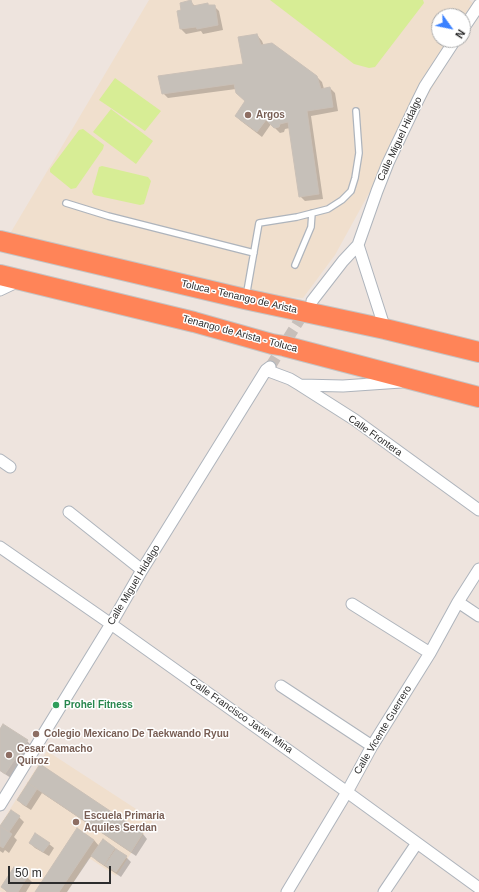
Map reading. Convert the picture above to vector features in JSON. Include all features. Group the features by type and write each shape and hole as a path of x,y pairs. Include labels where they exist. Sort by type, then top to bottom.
{"highway":[{"name":"Toluca - Tenango de Arista","path":"0,241 479,352"},
{"name":"Tenango de Arista - Toluca","path":"0,275 194,322 272,344 479,397"}],"street":[{"path":"471,17 479,5"},
{"name":"Calle Miguel Hidalgo","path":"312,301 343,261 358,245 383,177 418,100 425,86 451,48"},
{"path":"358,245 385,329"},
{"path":"0,290 21,280"},
{"name":"Calle Miguel Hidalgo","path":"0,805 111,624 142,570 268,369"},
{"name":"Calle Frontera","path":"268,369 290,379 355,420 479,510"},
{"path":"300,385 343,386 419,381"},
{"path":"0,460 10,467"},
{"path":"69,512 142,570"},
{"name":"Calle Francisco Javier Mina","path":"0,547 347,792 479,888"},
{"name":"Calle Vicente Guerrero","path":"287,892 347,792 372,746 430,653 458,602 479,569"},
{"path":"458,602 479,616"},
{"path":"352,604 430,653"},
{"path":"281,686 372,746"},
{"path":"384,892 417,843"}],"lane":[{"path":"245,299 260,223 297,217 328,209 342,200 351,191 359,154 356,111"},
{"path":"66,203 123,220 254,253"},
{"path":"295,265 311,227 312,213"}],"shaded area":[{"name":"Argos","path":"149,0 469,0 479,8 471,22 471,8 431,8 431,48 456,48 368,195 335,255 303,298 244,294 11,232"},
{"name":"Escuela Primaria Aquiles Serdan","path":"47,751 153,820 116,876 89,858 67,892 2,892 0,891 0,825"}],"green space":[{"path":"270,0 423,0 424,3 375,67 369,68 354,64"},
{"path":"115,78 161,111 145,131 99,100"},
{"path":"111,109 153,141 136,164 93,132"},
{"path":"83,129 104,145 103,149 76,188 71,189 50,172 50,169 79,130"},
{"path":"102,166 148,177 151,181 144,204 140,205 94,195 92,192 99,167"}],"building":[{"path":"191,0 193,6 208,3 208,5 215,5 218,25 197,29 196,27 180,29 177,11 181,10 180,3"},
{"path":"257,34 261,45 272,43 317,76 321,89 330,87 333,107 307,111 319,194 299,197 288,122 280,124 279,127 274,128 266,120 257,132 235,116 245,101 236,93 234,84 162,94 158,76 243,64 238,37"},
{"name":"Cesar Camacho Quiroz","path":"3,724 28,740 5,774 0,770 0,729"},
{"path":"40,764 143,833 131,852 28,783"},
{"path":"28,783 37,789 26,806 17,800"},
{"path":"11,810 20,816 9,832 0,826"},
{"path":"0,826 12,834 3,848 0,846"},
{"path":"77,828 94,840 59,892 35,892"},
{"path":"35,833 50,843 43,852 29,843"},
{"path":"103,839 115,848 104,865 91,856"},
{"path":"116,849 127,856 116,872 105,865"},
{"path":"14,867 28,876 18,892 8,892 1,887"}],"tunnel":[{"path":"270,367 307,308"}],"place":[{"name":"Argos","path":"248,115"},
{"name":"Prohel Fitness","path":"56,705"},
{"name":"Colegio Mexicano De Taekwando Ryuu","path":"36,734"},
{"name":"Cesar Camacho Quiroz","path":"9,755"},
{"name":"Escuela Primaria Aquiles Serdan","path":"76,822"}]}
